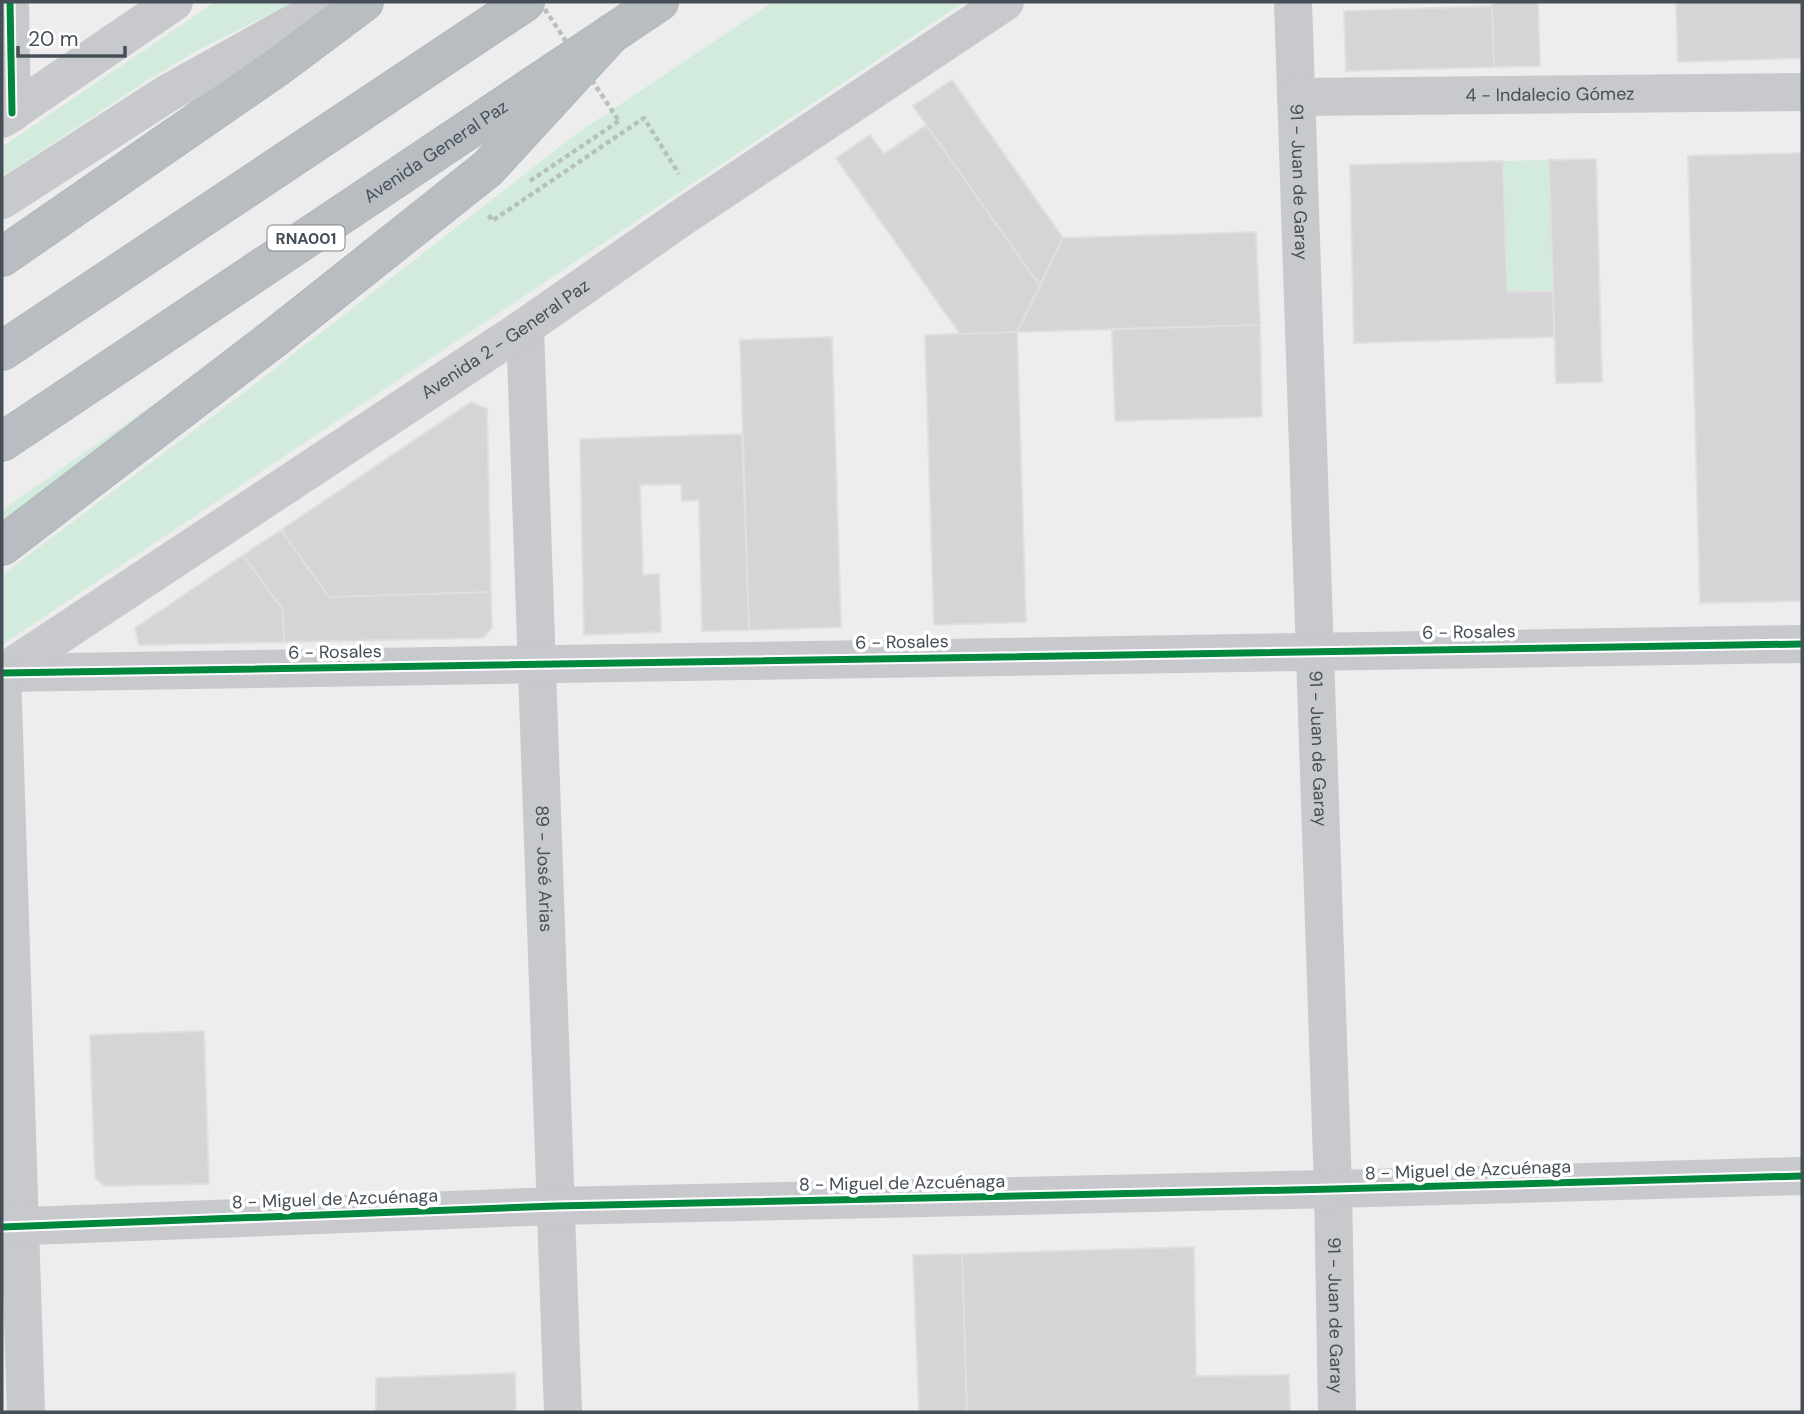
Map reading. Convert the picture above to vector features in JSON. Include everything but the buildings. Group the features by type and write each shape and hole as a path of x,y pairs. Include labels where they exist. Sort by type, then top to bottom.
{"highway":[{"path":"2,257 277,67 364,2"},
{"path":"2,351 525,2"},
{"name":"Avenida General Paz","path":"2,442 659,2"},
{"path":"2,546 273,339 487,169 611,34"}],"street":[{"path":"7,116 10,2"},
{"path":"7,116 174,2"},
{"path":"2,200 168,93 332,2"},
{"name":"Avenida 2 - General Paz","path":"2,673 525,327 1004,2"},
{"name":"91 - Juan de Garay","path":"1293,2 1334,1189 1337,1412"},
{"name":"4 - Indalecio Gómez","path":"1296,97 1802,92"},
{"name":"89 - José Arias","path":"525,327 563,1412"},
{"name":"6 - Rosales","path":"2,673 1802,644"},
{"path":"2,673 11,1227 26,1412"},
{"name":"8 - Miguel de Azcuénaga","path":"11,1227 556,1206 1802,1176"}],"path":[{"path":"520,188 620,121 540,2"},
{"path":"486,210 492,221 644,118 700,206"}],"green space":[{"path":"215,2 294,2 200,49 145,82 2,177 2,147"},
{"path":"773,2 964,2 2,645 2,575 237,398 576,134"},
{"path":"1549,160 1553,291 1507,292 1503,161"},
{"path":"231,350 2,527 2,510"}],"cycle path":[{"path":"10,2 12,113"},
{"path":"2,673 1802,644"},
{"path":"2,1227 556,1206 1802,1176"}]}
